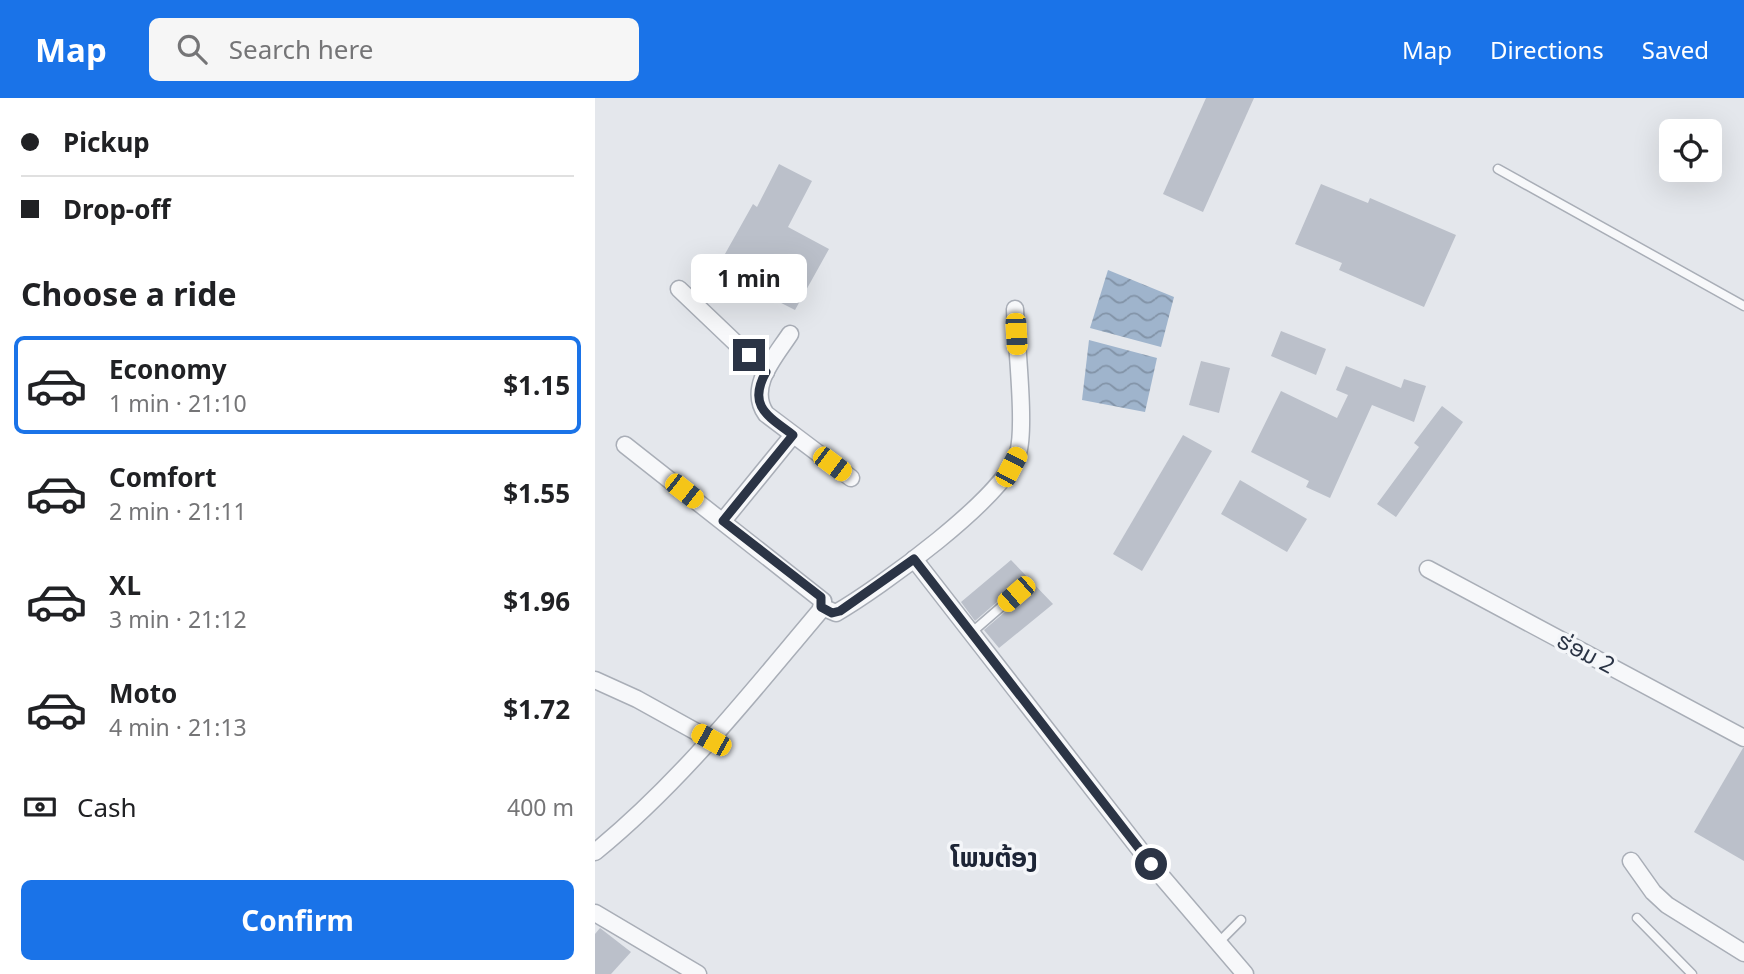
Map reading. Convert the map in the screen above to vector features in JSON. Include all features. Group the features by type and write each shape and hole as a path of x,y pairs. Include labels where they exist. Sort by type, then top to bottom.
{"street":[{"path":"679,289 766,372"},
{"path":"821,607 836,613 914,559 961,521 1000,482 1018,455 1020,444 1015,309"},
{"path":"790,334 766,372 759,391 761,406 766,414 851,478"},
{"path":"723,521 793,435"},
{"path":"597,846 634,820 711,740 821,607 821,597 625,445"},
{"path":"914,559 1217,944 1245,974"},
{"name":"ຮ່ອມ 2","path":"1428,569 1744,738"},
{"path":"595,680 638,699 711,740"},
{"path":"1631,861 1653,892 1667,905 1744,953"},
{"path":"595,913 698,974"}],"lane":[{"path":"1498,169 1744,306"},
{"path":"971,633 1016,594"},
{"path":"1637,918 1692,974"},
{"path":"1217,944 1241,920"}],"water":[{"path":"1108,270 1174,297 1161,347 1090,328"},
{"path":"1089,340 1157,358 1145,412 1082,400"}],"building":[{"path":"1206,98 1254,98 1203,212 1163,194"},
{"path":"779,164 812,181 788,227 829,249 795,310 716,270 753,204 757,207"},
{"path":"1321,184 1368,203 1370,198 1456,235 1424,307 1339,270 1342,263 1295,244"},
{"path":"1281,331 1326,349 1316,375 1271,356"},
{"path":"1201,361 1230,368 1219,413 1189,405"},
{"path":"1346,366 1401,388 1404,379 1426,386 1414,422 1372,405 1330,498 1306,487 1309,481 1251,452 1281,391 1337,418 1348,395 1336,390"},
{"path":"1442,406 1463,422 1396,517 1377,504 1419,447 1414,443"},
{"path":"1183,435 1212,451 1142,571 1113,554"},
{"path":"1240,480 1307,519 1287,552 1221,514"},
{"path":"1011,560 1053,604 999,648 984,630 1020,599 1021,590 1012,589 975,621 961,602"},
{"path":"1744,748 1744,861 1694,832"},
{"path":"600,928 631,952 611,974 595,974 595,934"}],"district":[{"name":"ໂພນຕ້ອງ","path":"994,858"}],"route":[{"path":"749,355 766,372 760,383 761,406 766,414 793,435 723,521 821,597 821,607 832,613 840,611 914,559 1151,864"}]}
